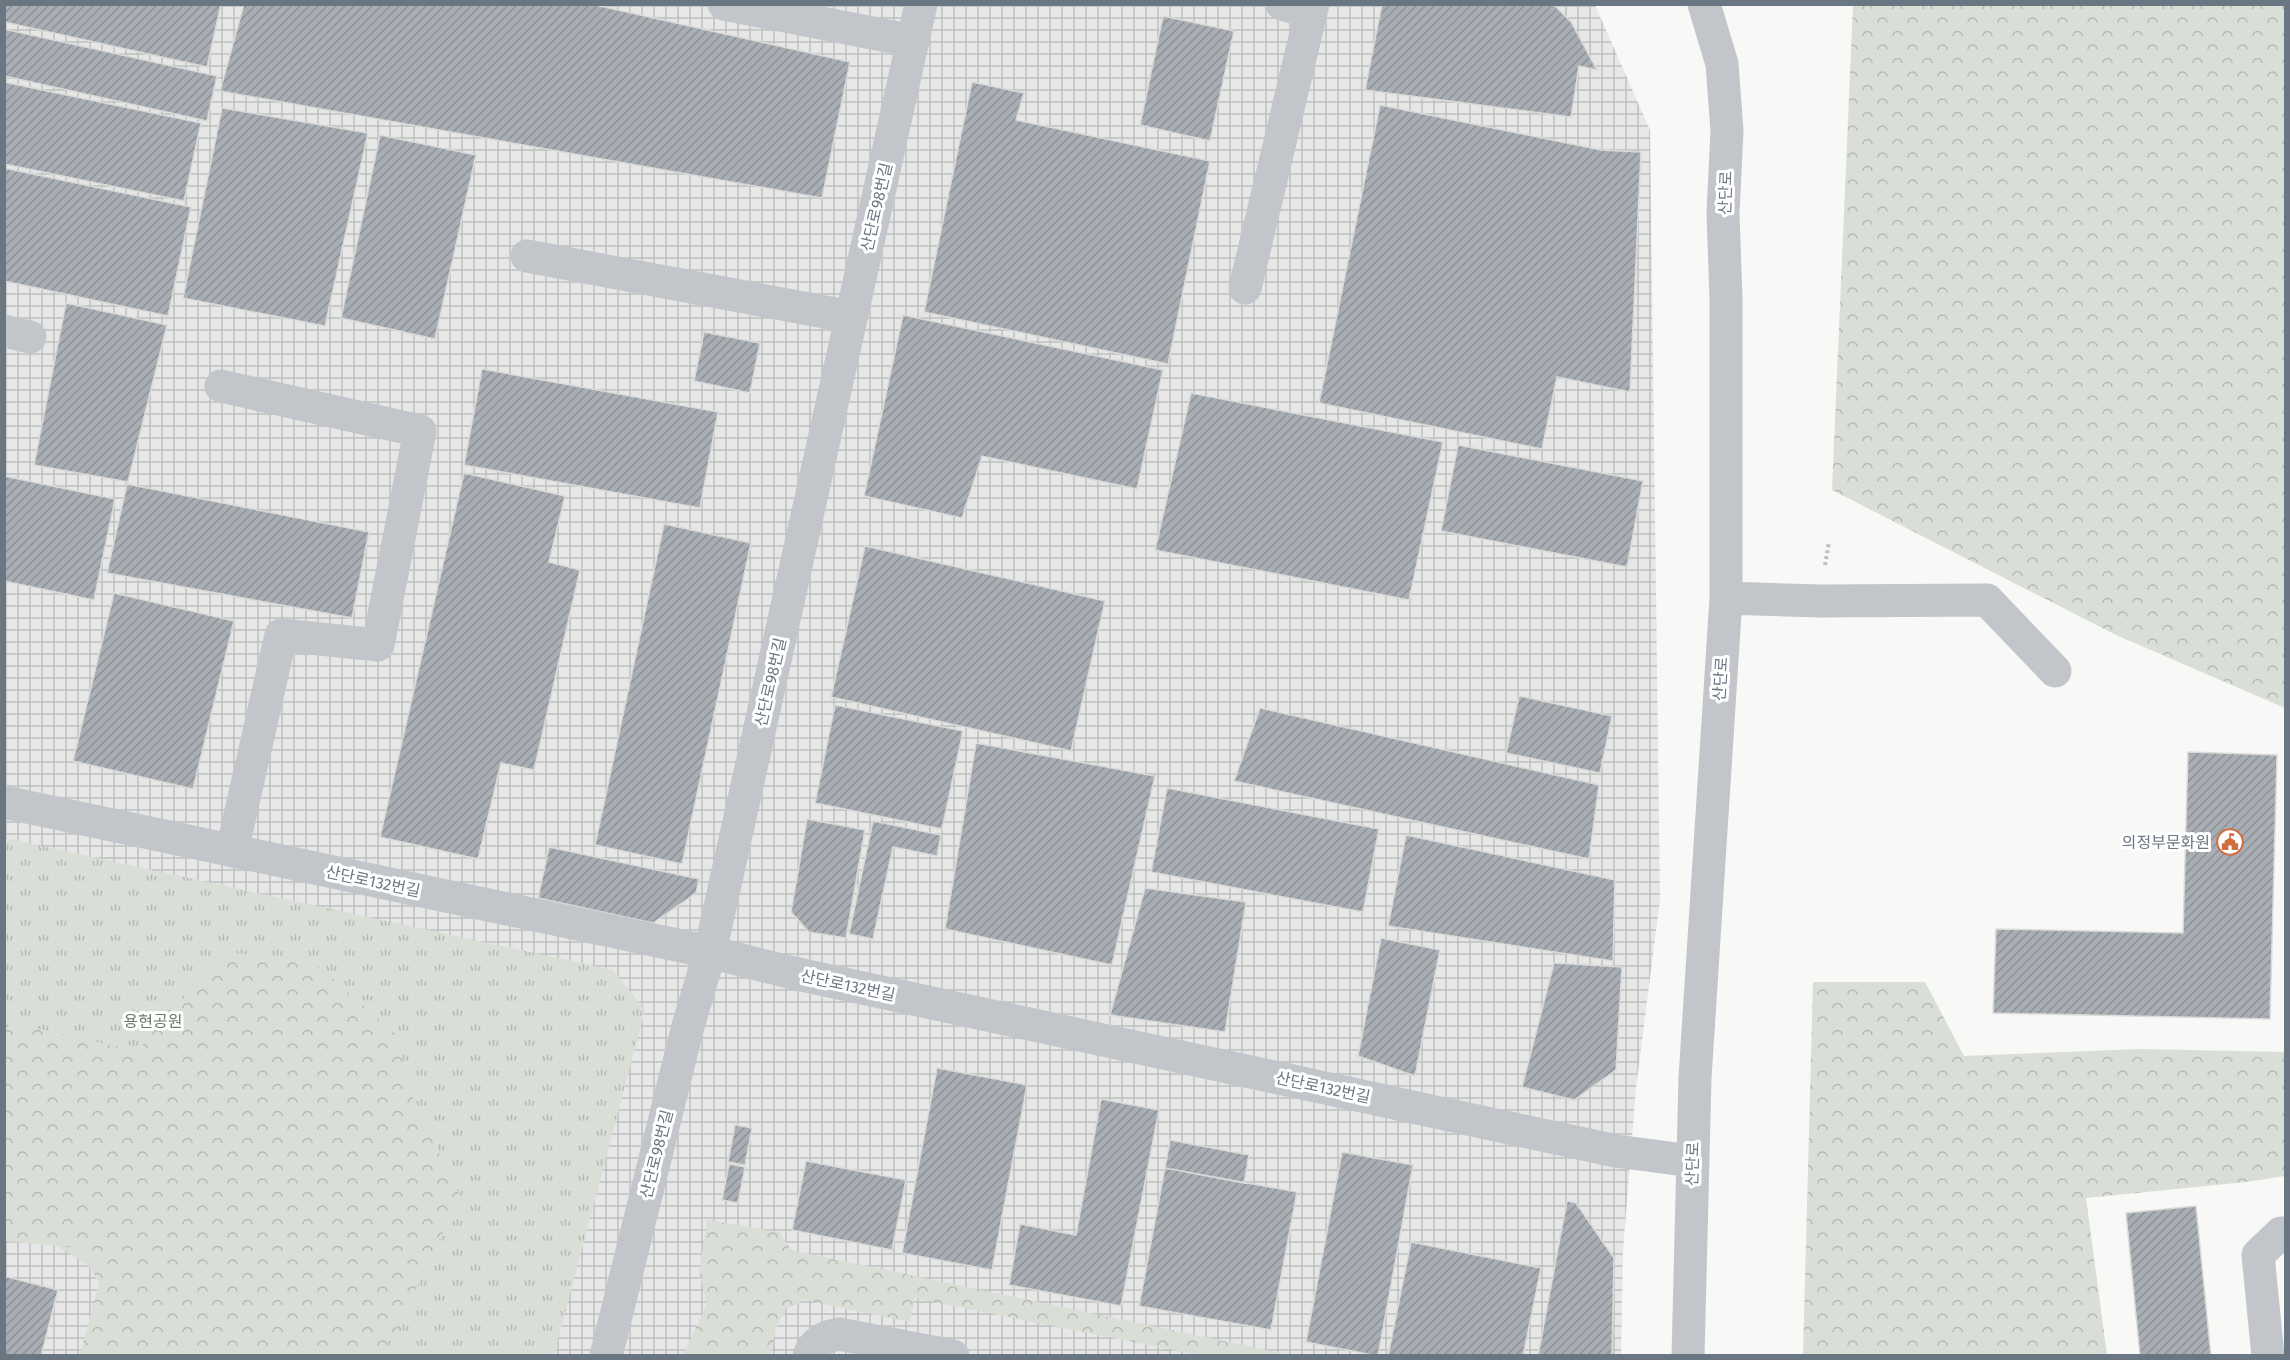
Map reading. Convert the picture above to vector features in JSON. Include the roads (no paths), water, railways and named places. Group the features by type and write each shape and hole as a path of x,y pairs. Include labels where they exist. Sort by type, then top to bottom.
{"lane":[{"path":"724,4 913,41"},
{"name":"산단로98번길","path":"606,1356 688,1026 710,952 921,4"},
{"name":"산단로","path":"1688,1356 1695,1077 1726,598 1726,298 1723,213 1727,131 1722,64 1704,4"},
{"path":"1245,288 1302,7"},
{"path":"526,256 851,317"},
{"path":"221,386 420,431 378,645 281,635 232,851"},
{"path":"1726,598 1820,601 1986,600 2055,670"},
{"name":"산단로132번길","path":"4,802 710,952 805,976 1604,1148 1692,1161"},
{"path":"2268,1356 2258,1255 2282,1233 2286,1233"},
{"path":"809,1356 810,1350 825,1337 839,1334 953,1356"}],"place":[{"name":"의정부문화원","path":"2230,842"}],"park label":[{"name":"용현공원","path":"153,1021"}]}
